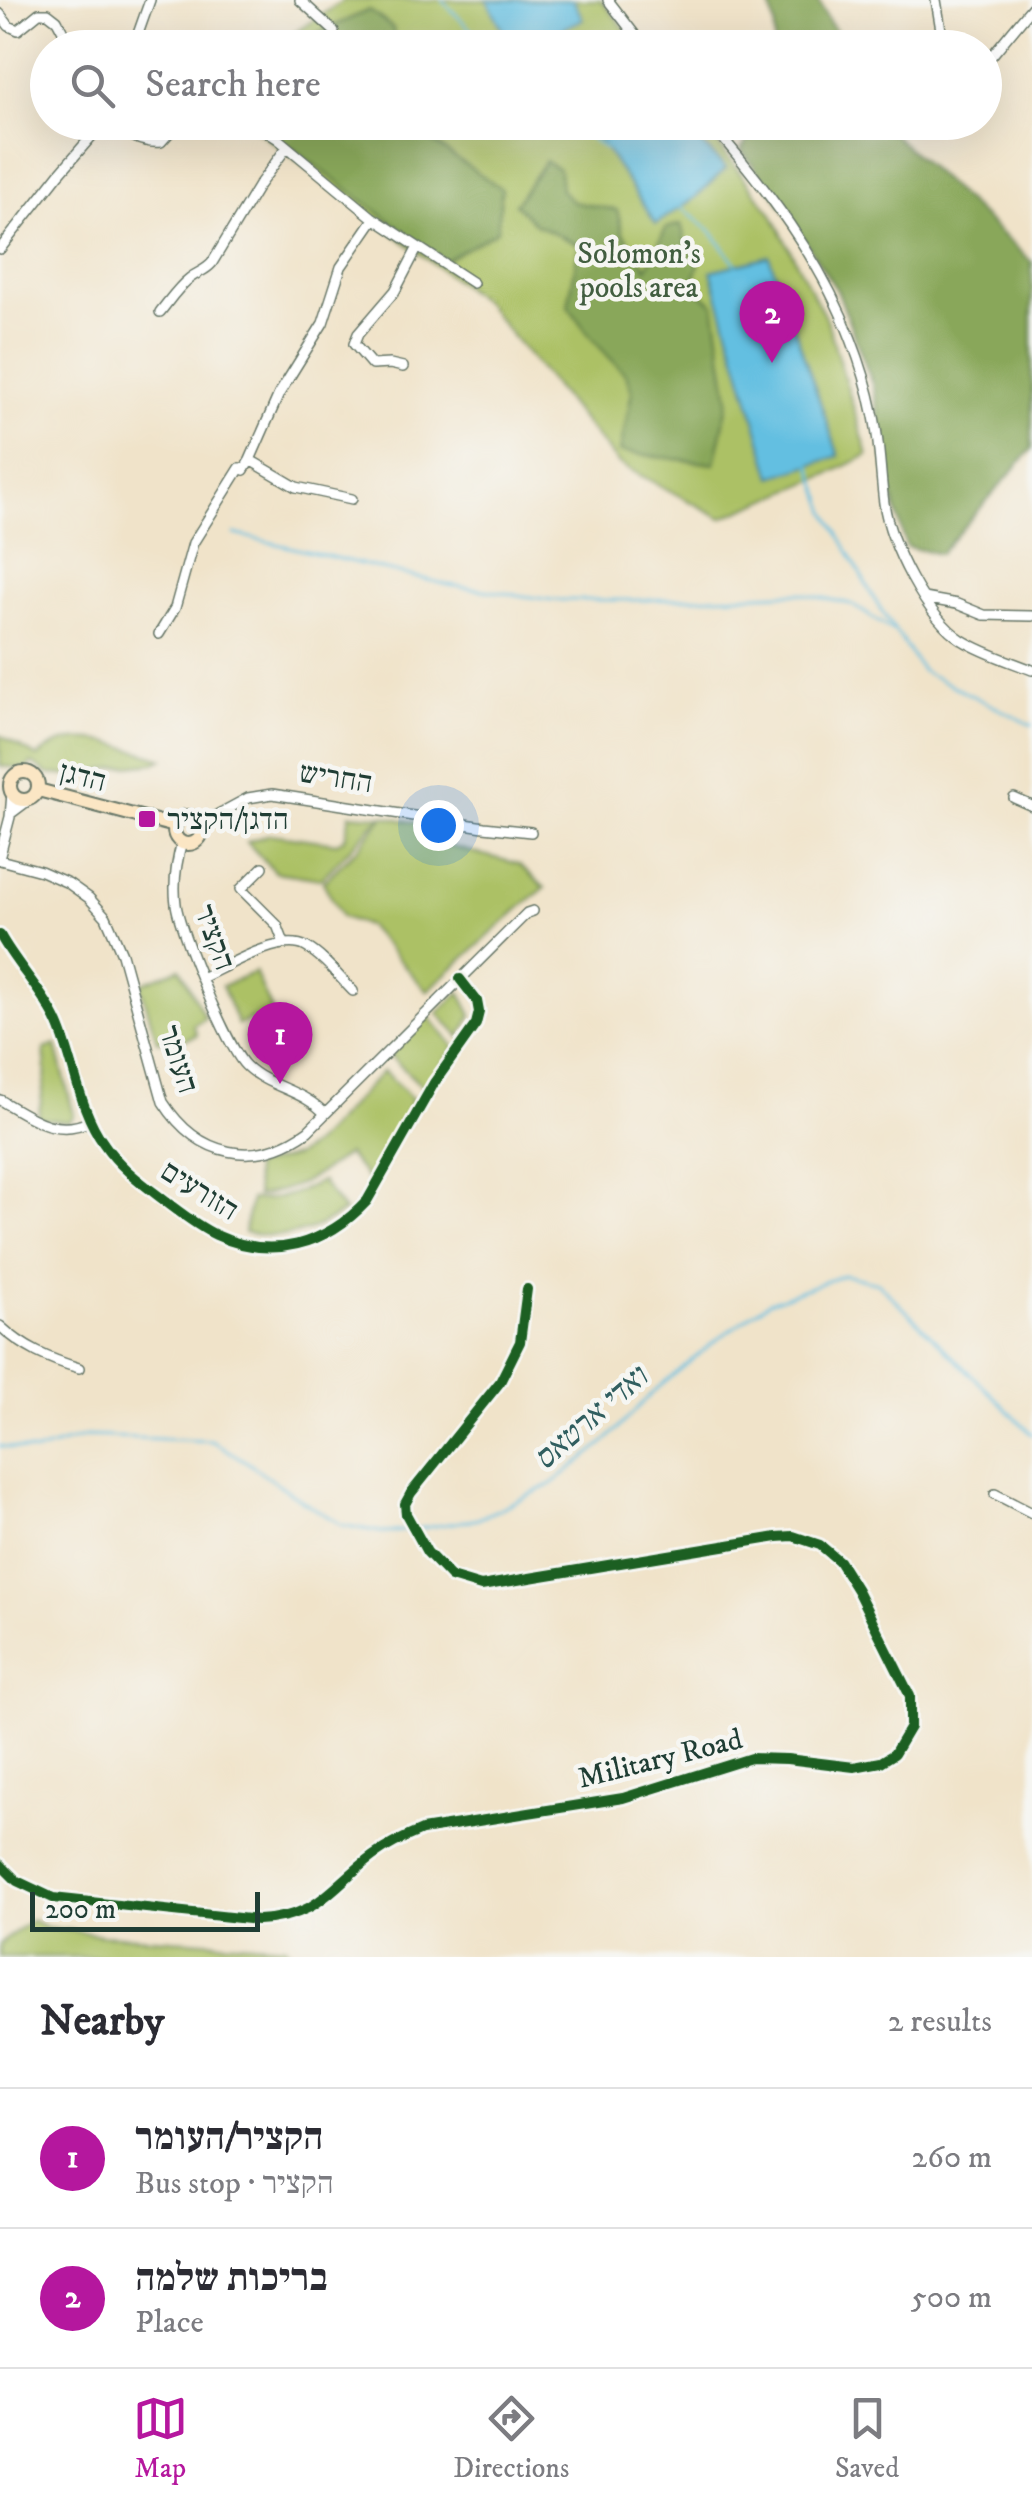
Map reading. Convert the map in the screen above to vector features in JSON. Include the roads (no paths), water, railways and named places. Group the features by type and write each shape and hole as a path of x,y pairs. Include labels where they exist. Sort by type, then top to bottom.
{"street":[{"path":"139,30 150,0"},
{"path":"300,0 333,30"},
{"path":"608,0 631,30"},
{"path":"936,0 941,30"},
{"path":"1002,44 1032,7"},
{"path":"0,14 18,30 38,14 48,13 63,30"},
{"path":"2,245 88,140"},
{"path":"136,140 147,143 163,140"},
{"path":"277,140 374,219 473,282"},
{"path":"724,140 802,243 850,336 873,412 884,507 906,566 924,598 960,639 1032,670"},
{"path":"160,312 179,288 212,263 287,147"},
{"path":"159,634 175,608 193,543 240,468 244,470 250,460 279,394 322,323 341,267 374,219"},
{"path":"403,367 372,365 354,344 358,334 396,291 418,247"},
{"path":"250,460 296,487 352,499"},
{"path":"924,598 957,604 984,615 1032,616"},
{"path":"0,857 10,820 12,778 26,772 38,784 34,795 18,807 10,820"},
{"name":"הדגן","path":"0,774 20,773"},
{"name":"הדגן","path":"0,774 11,790"},
{"path":"11,790 18,799 34,795"},
{"name":"החריש","path":"200,824 248,798 272,794 530,832"},
{"name":"הדגן","path":"34,795 174,826"},
{"path":"1014,798 1032,806"},
{"path":"188,816 200,824 198,840 190,844 176,836 174,826 180,819 188,816"},
{"name":"הקציר","path":"182,842 175,872 175,902 182,930 232,1046 253,1072 310,1100 325,1114"},
{"name":"העומר","path":"0,857 68,883 90,898 106,918 122,954 163,1102 185,1130 235,1153 254,1154 291,1143 533,911"},
{"path":"262,867 240,890 279,927 284,942"},
{"name":"הזורעים","path":"0,934 54,1017 90,1120 104,1146 130,1174 195,1223 214,1234 255,1246 276,1248 316,1239 343,1224 367,1201 436,1078 476,1024 478,1001 460,979"},
{"path":"202,978 284,942 309,948 353,990"},
{"path":"0,1100 52,1127 74,1127 90,1120"},
{"name":"Military Road","path":"0,1864 18,1882 53,1898 279,1919 312,1908 370,1858 422,1830 622,1798 751,1758 787,1758 854,1767 881,1762 894,1754 910,1727 912,1712 906,1686 839,1561 807,1539 776,1537 481,1586 451,1577 428,1552 406,1514 405,1504 500,1382 520,1342 527,1290"},
{"path":"0,1326 38,1354 79,1368"},
{"path":"995,1494 1032,1513"}],"water":[{"path":"487,0 573,0 583,19 560,30 503,30"},
{"path":"599,140 697,140 726,168 696,197 656,224"},
{"path":"769,256 839,456 772,477 711,271"}],"waterway":[{"path":"442,0 471,30"},
{"path":"594,140 605,149"},
{"path":"679,206 712,232 736,264"},
{"path":"810,463 827,512 874,599 922,671 1032,725"},
{"path":"235,534 449,585 552,600 800,593 851,604 892,630"},
{"name":"ואדי ארטאס","path":"417,1529 478,1519 550,1485 605,1442 654,1391 769,1302 844,1275 878,1283 1032,1434"},
{"name":"ואדי ארטאס","path":"0,1446 36,1452 86,1436 212,1441 342,1525 386,1533 409,1530"}],"place":[{"name":"בריכות שלמה","path":"772,363"},
{"name":"הדגן/הקציר","path":"147,819"},
{"name":"הקציר/העומר","path":"280,1084"}],"park label":[{"name":"Solomon's pools area","path":"639,270"}]}
